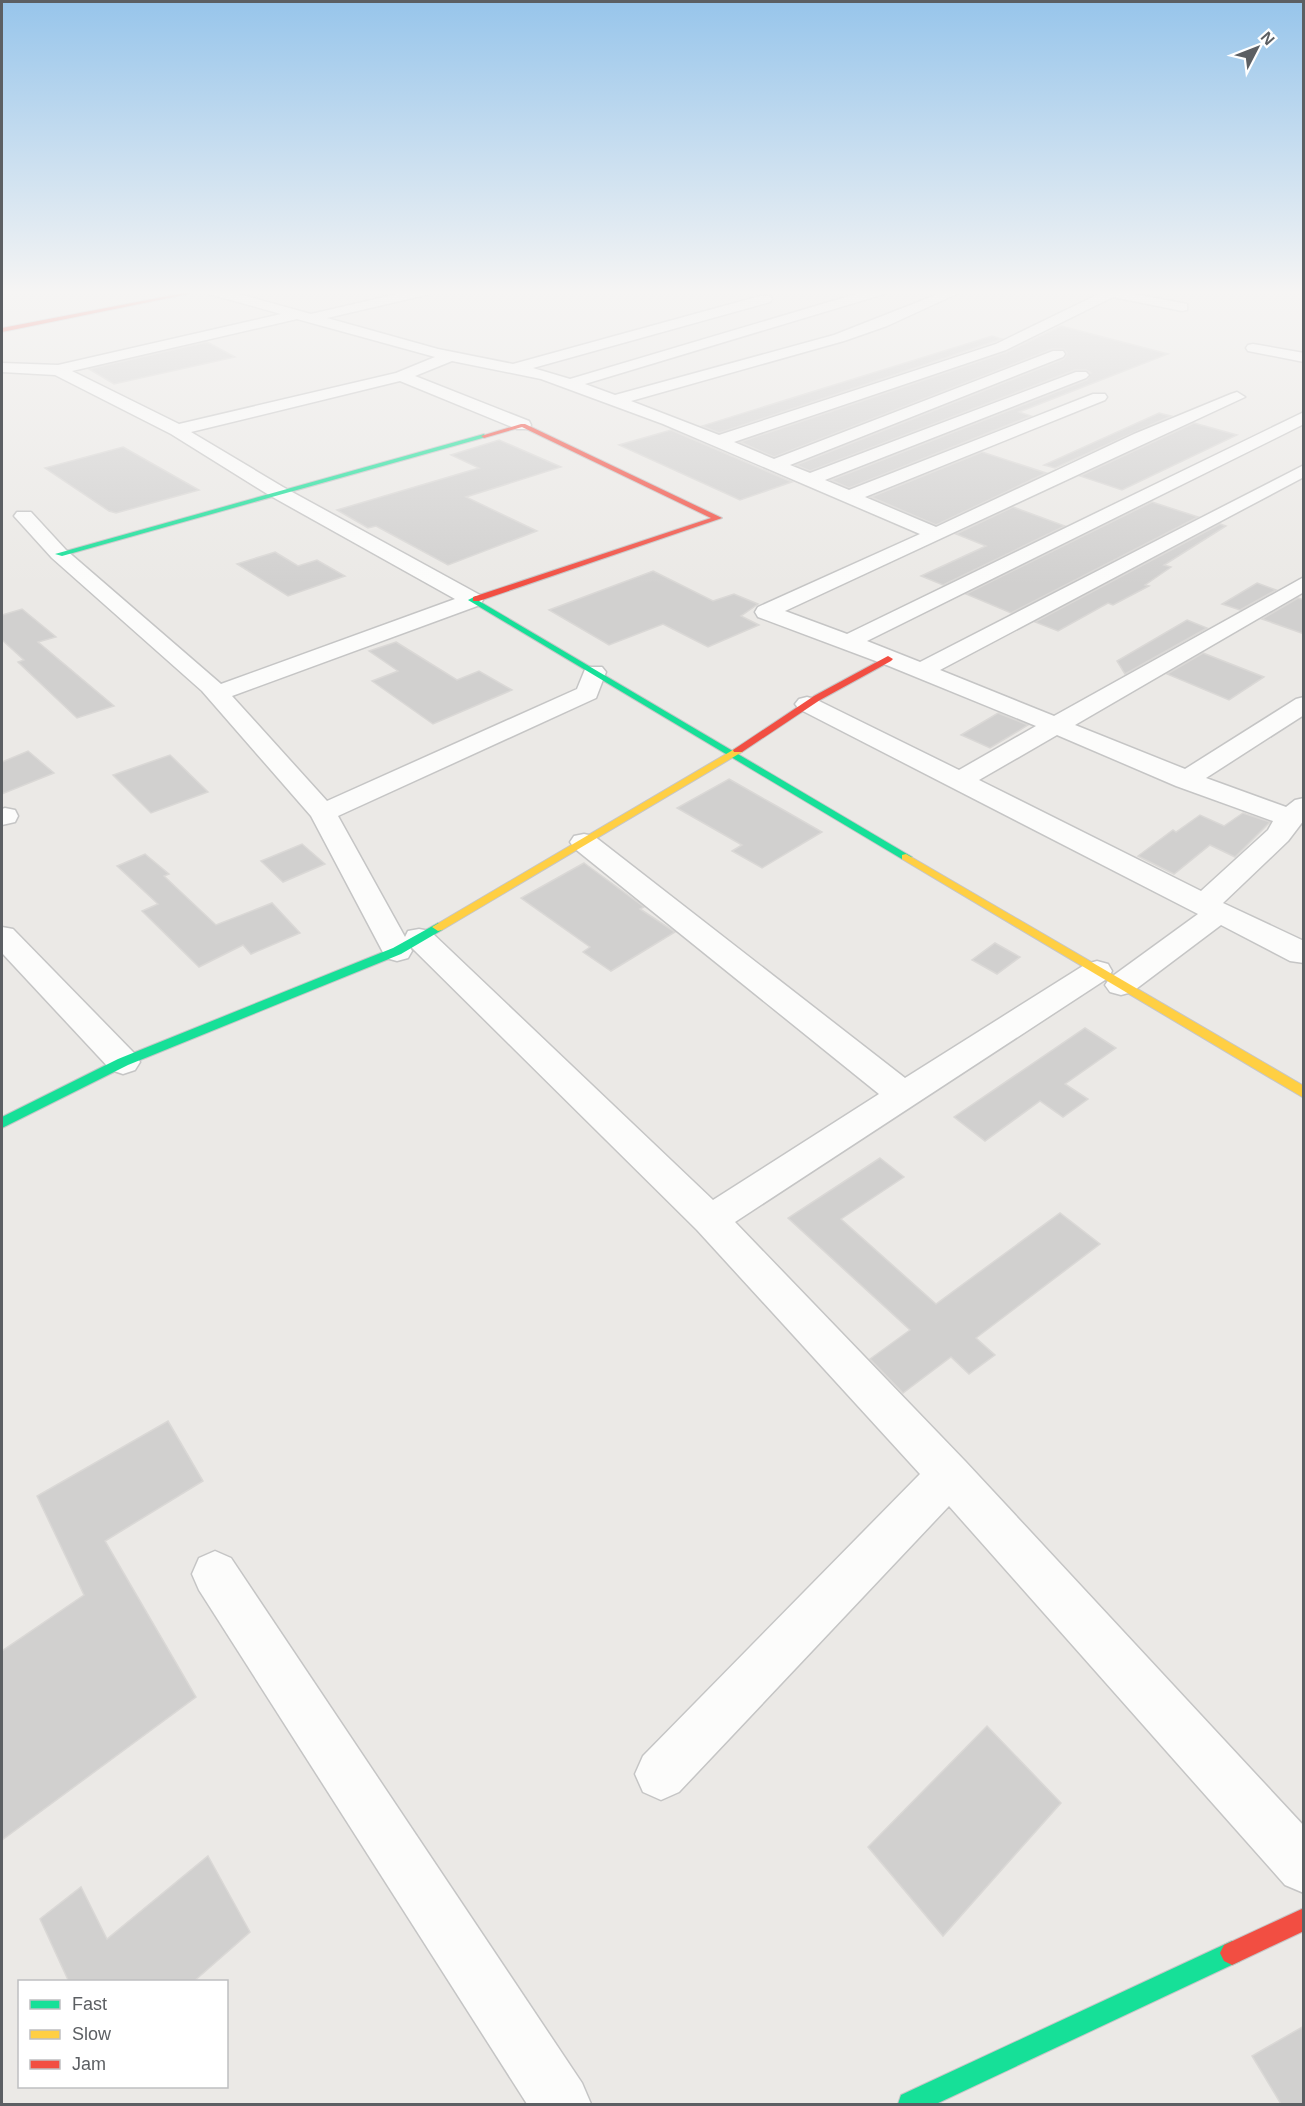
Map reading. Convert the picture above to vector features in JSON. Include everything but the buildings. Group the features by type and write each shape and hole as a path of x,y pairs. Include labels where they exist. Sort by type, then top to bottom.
{"street":[{"path":"96,389 177,430 276,491 472,600 1304,1094"},
{"path":"177,430 345,389"},
{"path":"216,694 472,600 718,518 524,425 434,389"},
{"path":"584,389 719,441 936,534"},
{"path":"615,400 654,389"},
{"path":"719,441 874,389"},
{"path":"774,465 968,389"},
{"path":"809,480 1044,389"},
{"path":"849,497 1099,397"},
{"path":"710,1220 903,1095 1109,978 1211,909 1296,812 1185,780 922,670 888,659 850,641 766,612 1140,438 1237,397"},
{"path":"850,641 1304,417"},
{"path":"58,554 276,491 524,425"},
{"path":"922,670 1304,470"},
{"path":"24,516 58,554 216,694 323,813 408,945 710,1220 949,1475 1304,1866"},
{"path":"958,781 1059,726 1304,583"},
{"path":"2,1122 123,1062 408,945 732,754 807,705 888,659"},
{"path":"323,813 588,693 594,672"},
{"path":"1185,780 1304,704"},
{"path":"807,705 1303,954"},
{"path":"584,842 903,1095"},
{"path":"6,948 123,1062"},
{"path":"661,1774 949,1475"},
{"path":"215,1574 561,2104"},
{"path":"910,2104 1304,1919"}],"traffic: fast":[{"path":"59,554 484,436"},
{"path":"476,599 472,600 906,857"},
{"path":"2,1123 123,1062 397,951 438,927"},
{"path":"910,2104 1232,1953"}],"traffic: slow":[{"path":"438,927 738,750"},
{"path":"906,857 1304,1093"}],"traffic: jam":[{"path":"476,599 718,518 523,425 484,436"},
{"path":"738,750 817,698 888,659"},
{"path":"1232,1953 1304,1919"}]}
